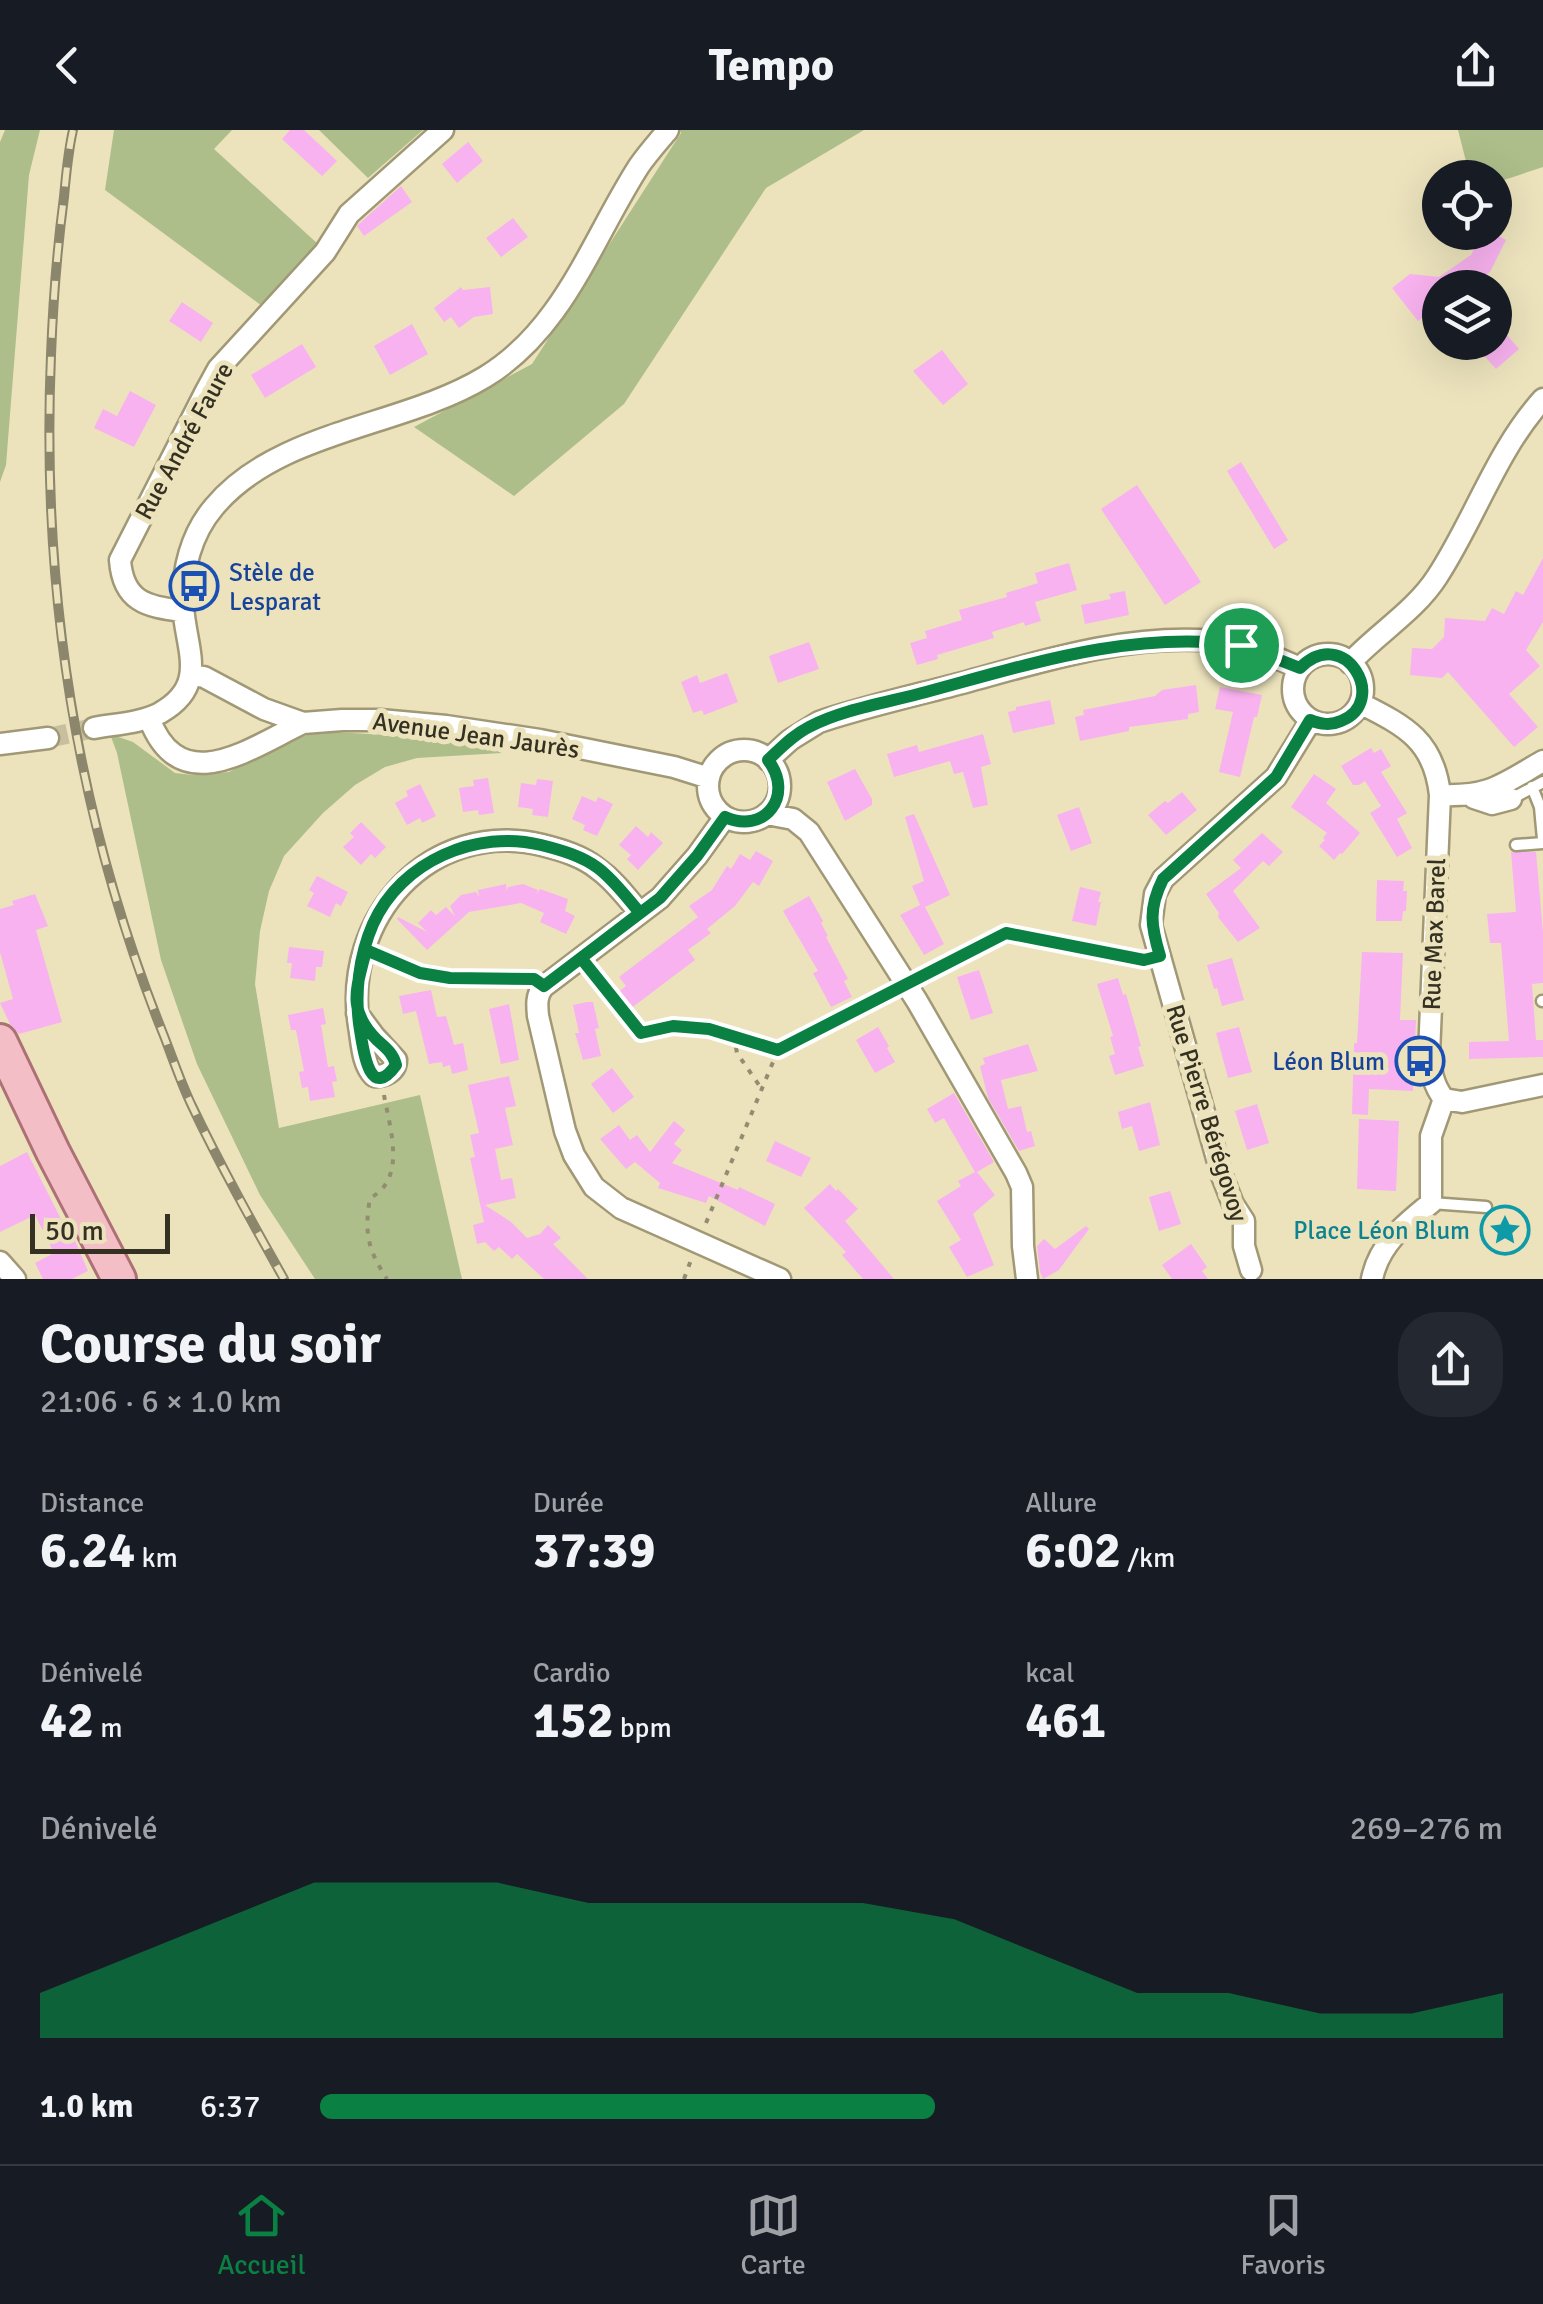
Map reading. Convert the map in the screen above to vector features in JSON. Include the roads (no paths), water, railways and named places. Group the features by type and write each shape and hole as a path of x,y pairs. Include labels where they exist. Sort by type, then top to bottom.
{"main road":[{"path":"0,1041 119,1279"}],"street":[{"name":"Rue André Faure","path":"183,611 138,600 128,591 120,560 206,391 218,369 325,252 349,214 442,130"},
{"path":"94,728 149,718 169,707 192,674 183,611 186,566 199,527 222,498 260,469 320,440 421,407 484,377 508,360 532,340 580,274 641,163 668,130"},
{"path":"1350,663 1436,580 1493,470 1516,432 1543,399"},
{"path":"768,760 819,722 1103,647 1212,641 1241,645 1300,668"},
{"path":"1320,655 1336,655 1350,663 1362,686 1360,703 1348,718 1339,722 1320,724 1310,720 1301,712 1292,691 1300,668 1320,655"},
{"name":"Avenue Jean Jaurès","path":"192,674 303,723 380,720 446,726 559,744 709,778"},
{"name":"Rue Max Barel","path":"1360,703 1396,724 1424,747 1434,762 1440,795 1429,1054 1432,1077 1444,1099"},
{"path":"149,718 170,751 193,763 208,764 239,755 303,723"},
{"name":"Rue Pierre Bérégovoy","path":"1251,1270 1244,1246 1244,1221 1222,1176 1151,925 1155,894 1163,879 1276,777 1310,720"},
{"path":"0,744 48,738"},
{"path":"739,750 760,754 768,760 776,770 779,794 767,814 746,822 725,817 716,810 708,789 709,778 720,760 739,750"},
{"path":"1440,795 1468,796 1491,791 1543,761"},
{"path":"1468,796 1492,804 1512,799"},
{"path":"767,814 792,818 810,832 906,984 1022,1187 1027,1279"},
{"path":"725,817 660,898 544,986 537,1002 538,1016 565,1131 582,1169 606,1198 620,1208 780,1279"},
{"path":"380,1077 391,1072 396,1060 357,1013 356,996 366,950 374,922 396,890 429,863 450,851 489,842 526,841 574,854 598,868 640,913"},
{"path":"1372,1279 1386,1245 1431,1203 1432,1136 1444,1099 1462,1102 1543,1085"},
{"path":"0,1262 15,1279"}],"lane":[{"path":"1512,799 1538,784 1543,842 1516,845"},
{"path":"1431,1203 1486,1206"}],"tunnel":[{"path":"48,738 94,728"}],"railway":[{"path":"73,130 56,276 49,443 59,616 71,702 87,787 133,954 192,1106 284,1279"}],"place":[{"name":"Stèle de Lesparat","path":"194,586"},
{"name":"Léon Blum","path":"1420,1061"},
{"name":"Place Léon Blum","path":"1505,1230"}]}
